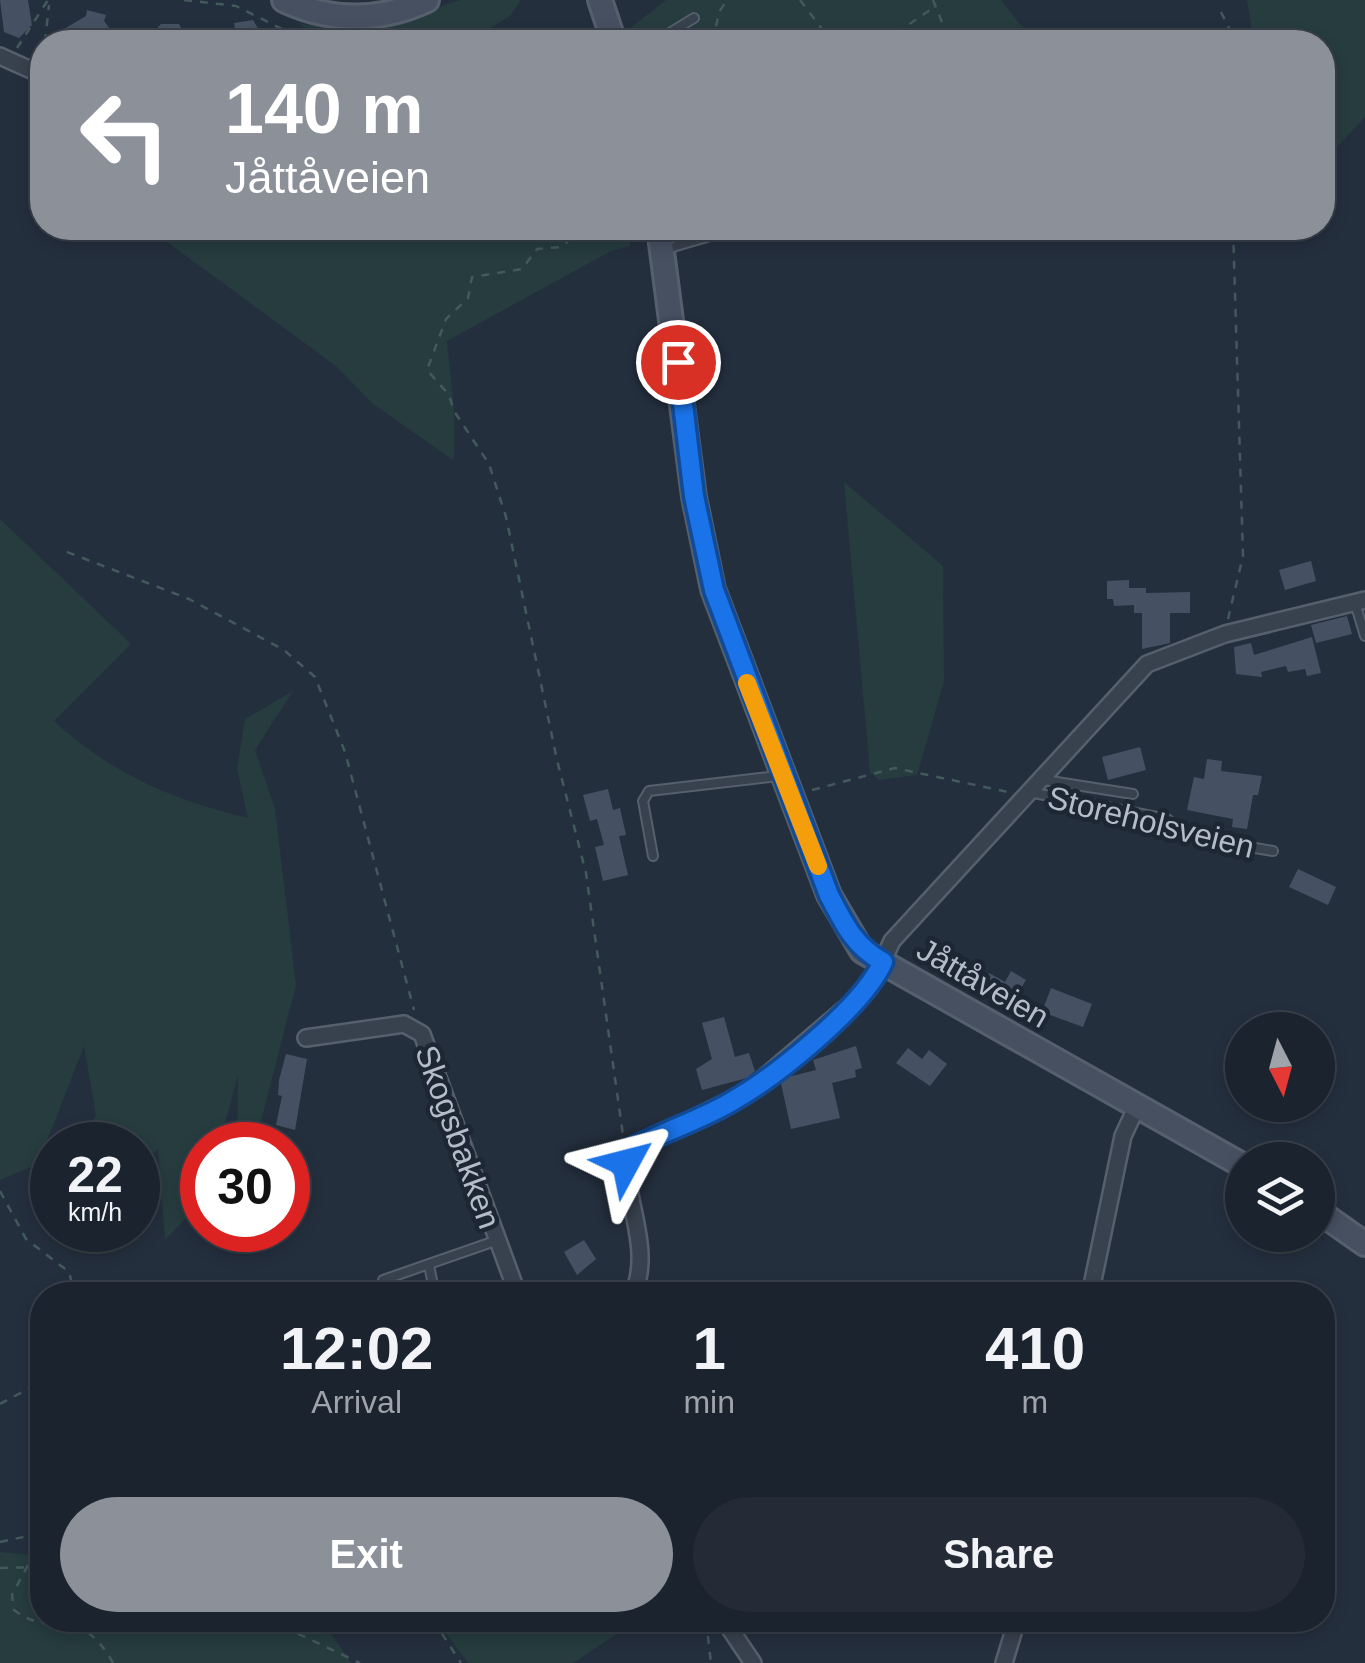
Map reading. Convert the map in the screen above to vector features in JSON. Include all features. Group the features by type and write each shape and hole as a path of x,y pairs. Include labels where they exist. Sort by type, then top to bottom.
{"main road":[{"path":"284,0 310,12 364,18 427,0"},
{"path":"600,0 610,30"},
{"name":"Jåttåveien","path":"661,240 703,546 733,648 848,933 862,951 1225,1156"},
{"path":"1335,1223 1365,1244"}],"street":[{"path":"0,56 30,70"},
{"name":"Storeholsveien","path":"883,962 892,942 1147,664 1224,634 1360,602"},
{"path":"637,1282 642,1267 627,1156 641,1144 731,1102 762,1080 862,992 883,962"},
{"name":"Skogsbakken","path":"306,1038 404,1024 422,1034 512,1282"},
{"path":"1093,1282 1122,1136 1137,1106"},
{"path":"732,1632 753,1663"},
{"path":"1004,1663 1013,1632"}],"lane":[{"path":"675,30 694,18"},
{"path":"1360,602 1365,636"},
{"path":"653,856 643,801 650,790 672,785 758,781 783,774"},
{"name":"Storeholsveien","path":"1031,790 1134,794"},
{"name":"Storeholsveien","path":"1031,790 1167,819 1190,836 1273,851"},
{"path":"384,1280 495,1242"},
{"path":"428,1265 432,1282"}],"path":[{"path":"184,0 236,6 284,30"},
{"path":"716,30 719,12 727,0"},
{"path":"800,0 823,30"},
{"path":"933,0 945,30"},
{"path":"48,1 51,16 48,30"},
{"path":"21,67 25,58 18,51 19,40 48,1"},
{"path":"901,30 936,6"},
{"path":"1221,12 1230,30"},
{"path":"569,240 561,247 537,249 522,269 472,278 468,298 446,319 427,370 449,394 454,411 489,464 506,516 557,760 586,872 627,1156"},
{"path":"1224,634 1243,556 1232,240"},
{"path":"66,552 189,599 284,650 314,677 346,752 372,866 422,1034"},
{"path":"830,784 895,768 1031,790"},
{"path":"2,1192 26,1239 68,1272 71,1282"},
{"path":"0,1404 30,1387"},
{"path":"0,1542 30,1536"},
{"path":"0,1568 28,1566"},
{"path":"28,1566 12,1595 14,1610 30,1622"},
{"path":"89,1632 102,1642 114,1663"},
{"path":"301,1632 360,1663"},
{"path":"441,1632 462,1663"},
{"path":"708,1632 712,1663"}],"green space":[{"path":"460,0 521,0 510,16 487,30 305,30 299,23 341,27 400,19"},
{"path":"666,0 1001,0 1025,30 629,30"},
{"path":"1247,0 1365,0 1365,117 1337,147 1335,30 1252,30"},
{"path":"164,240 631,240 630,246 611,251 447,341 454,415 453,460 373,404 336,366"},
{"path":"844,482 943,566 944,681 917,775 879,780 870,772"},
{"path":"0,519 131,644 54,721 121,770 194,803 248,818 237,769 245,719 293,691 255,750 275,809 296,985 261,1122 237,1122 238,1075 225,1122 180,1122 180,1225 165,1240 160,1122 92,1122 96,1115 84,1046 54,1122 30,1122 30,1167 0,1180"},
{"path":"0,1552 30,1555 30,1632 330,1632 351,1663 0,1663"},
{"path":"445,1632 620,1632 573,1663 468,1663"}],"building":[{"path":"0,0 28,0 32,25 19,38 4,32"},
{"path":"87,10 106,15 104,21 111,30 62,30 86,16"},
{"path":"253,20 259,30 234,30 234,23"},
{"path":"161,24 179,24 182,30 156,30"},
{"path":"1311,561 1316,581 1285,590 1279,570"},
{"path":"1129,580 1129,588 1146,588 1146,593 1190,592 1190,613 1170,613 1170,643 1142,649 1142,613 1134,613 1134,605 1114,606 1113,599 1107,599 1107,581"},
{"path":"1347,616 1352,634 1316,643 1311,625"},
{"path":"1312,637 1321,673 1307,676 1305,669 1288,672 1286,666 1261,672 1262,677 1236,674 1234,647 1251,643 1254,655"},
{"path":"1140,747 1146,770 1108,780 1102,757"},
{"path":"1207,759 1222,761 1221,771 1262,776 1258,795 1253,795 1247,829 1232,827 1233,819 1187,810 1194,777 1204,779"},
{"path":"608,789 613,810 620,808 626,835 619,836 628,875 603,881 595,847 604,845 597,819 590,821 583,795"},
{"path":"1298,869 1336,887 1328,905 1289,887"},
{"path":"1011,971 1026,980 1011,1005 980,988 989,973 1005,982"},
{"path":"1051,988 1092,1004 1083,1027 1042,1012"},
{"path":"724,1017 735,1057 749,1053 755,1071 747,1078 702,1090 696,1069 712,1059 702,1023"},
{"path":"856,1046 862,1068 855,1070 856,1077 832,1083 840,1118 791,1129 780,1079 816,1070 813,1060"},
{"path":"908,1048 922,1059 929,1050 947,1064 930,1086 896,1063"},
{"path":"286,1054 307,1059 296,1122 277,1122 282,1096 278,1095"},
{"path":"584,1240 596,1259 577,1275 564,1252"}],"slow traffic":[{"path":"747,683 818,866"}],"route":[{"path":"626,1163 633,1148 731,1102 762,1080 862,992 883,962 862,951 829,895 733,648 703,546 678,362"}]}
